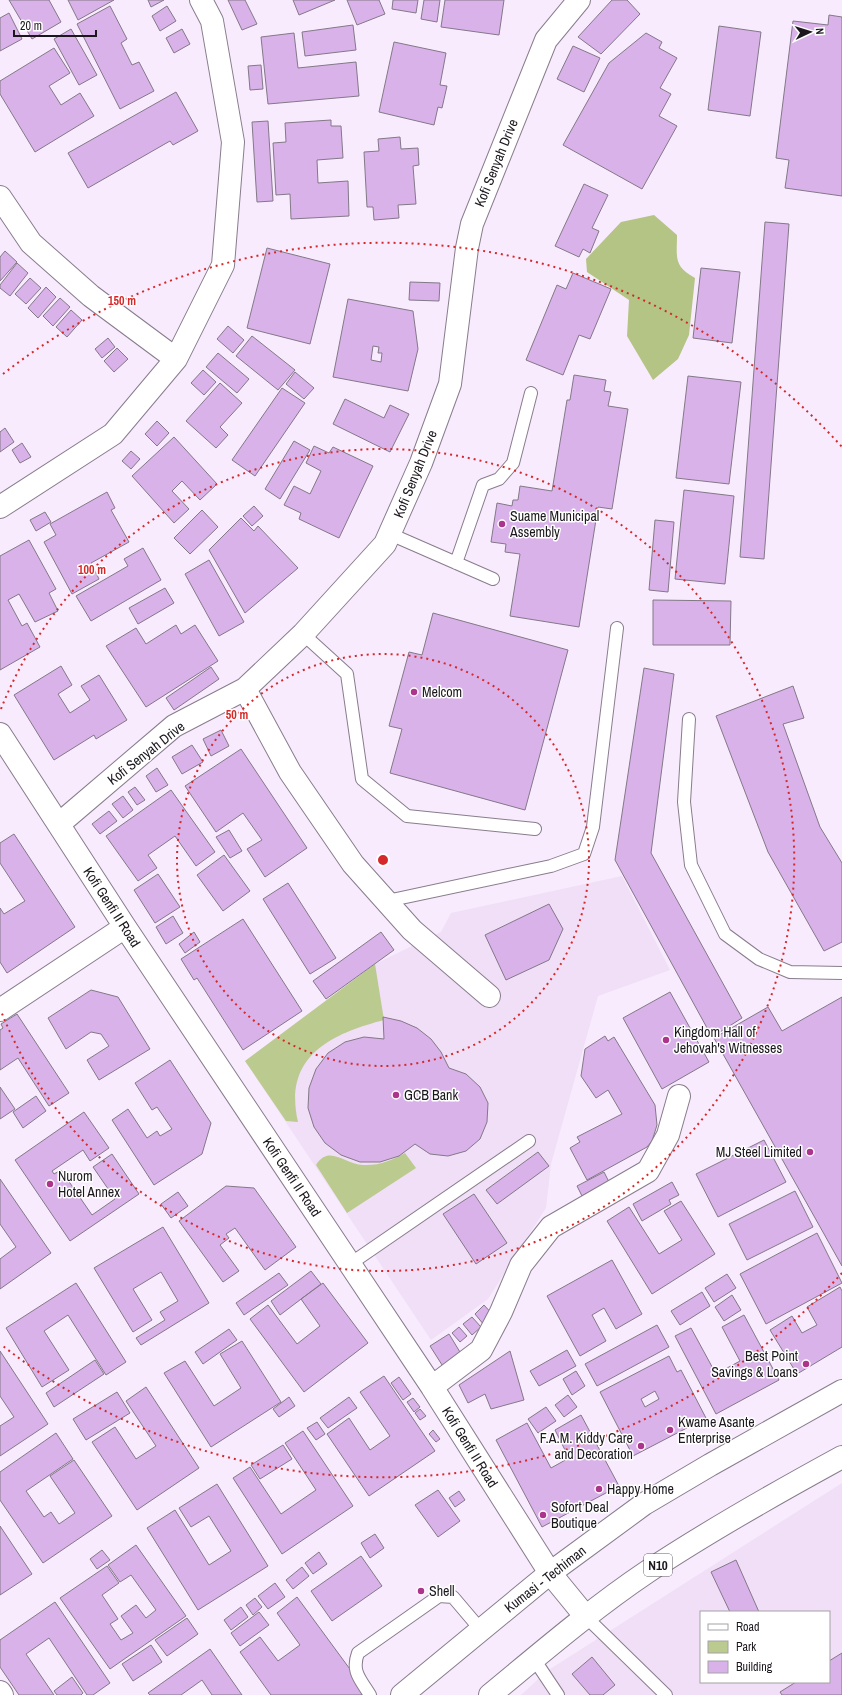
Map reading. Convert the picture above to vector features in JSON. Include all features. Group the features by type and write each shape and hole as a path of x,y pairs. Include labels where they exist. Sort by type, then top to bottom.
{"main road":[{"path":"0,507 112,434 176,359 223,265 232,142 212,21 201,0"},
{"name":"Kofi Senyah Drive","path":"59,824 174,726 245,689 303,634 385,544 421,463 450,384 467,248 472,224 546,40 579,0"},
{"path":"0,197 31,243 91,296 176,359"},
{"path":"245,689 290,772 353,864 412,930 489,996"},
{"name":"Kofi Genfi II Road","path":"0,734 125,927 432,1387 550,1573 586,1617"},
{"path":"0,1010 125,927"},
{"path":"432,1387 481,1350 501,1312 521,1265 551,1227 648,1171 668,1135 679,1096"},
{"name":"Kumasi - Techiman","path":"402,1695 550,1573 644,1504 842,1391"},
{"name":"N10","path":"490,1695 586,1617 646,1573 716,1528 842,1457"}],"lane":[{"path":"456,563 483,485 500,479 512,463 531,393"},
{"path":"390,534 493,579"},
{"path":"387,901 551,866 584,854 593,827 618,628"},
{"path":"303,634 347,674 362,779 407,816 535,829"},
{"path":"690,719 684,802 691,865 725,934 759,958 790,972 842,973"},
{"path":"350,1264 529,1141"},
{"path":"370,1695 356,1673 354,1663 358,1653 439,1596 453,1597 481,1630"},
{"path":"586,1617 666,1695"},
{"path":"534,1659 558,1695"}],"shaded area":[{"path":"622,876 670,970 598,996 551,1164 546,1208 488,1299 431,1340 245,1061 375,964 441,932 451,913"},
{"path":"842,1483 842,1695 521,1695 547,1671"}],"green space":[{"path":"654,215 677,235 677,255 680,265 688,274 695,278 689,335 678,359 653,380 627,336 629,300 587,272 586,259 621,222"},
{"path":"375,964 384,1020 346,1033 329,1041 315,1052 304,1065 298,1081 295,1100 298,1122 286,1121 245,1061"},
{"path":"405,1153 416,1168 347,1213 316,1165 326,1156 332,1156 356,1164 374,1165"}],"building":[{"path":"9,0 49,0 61,22 32,39"},
{"path":"68,0 114,0 78,20"},
{"path":"148,0 164,0 151,7"},
{"path":"228,0 245,0 257,24 242,30"},
{"path":"293,0 335,0 299,15"},
{"path":"347,0 379,0 385,14 357,25"},
{"path":"393,0 418,0 416,13 392,9"},
{"path":"424,0 440,0 437,22 421,19"},
{"path":"445,0 504,0 499,35 441,27"},
{"path":"612,0 627,0 640,14 601,54 578,37"},
{"path":"110,6 127,39 121,43 132,65 139,62 154,91 120,109 77,24"},
{"path":"167,6 176,21 160,31 152,16"},
{"path":"9,13 22,39 0,51 0,18"},
{"path":"829,15 842,17 842,196 785,188 789,160 776,158 793,21 828,25"},
{"path":"353,25 356,50 305,56 302,32"},
{"path":"719,26 761,32 750,116 708,110"},
{"path":"71,29 97,75 79,85 54,39"},
{"path":"182,29 190,44 174,53 166,38"},
{"path":"294,33 298,68 356,62 359,96 268,104 261,37"},
{"path":"646,33 662,42 659,48 677,58 660,88 671,94 659,116 677,126 642,189 563,145 609,63"},
{"path":"394,42 446,53 440,85 447,86 442,108 438,107 434,125 379,112"},
{"path":"573,46 600,58 584,92 557,79"},
{"path":"54,48 70,73 49,86 61,105 80,93 94,116 35,152 0,94 0,81"},
{"path":"261,65 263,89 250,90 248,66"},
{"path":"176,92 198,131 173,145 170,141 88,188 68,153"},
{"path":"331,120 331,126 341,126 343,158 317,160 318,183 348,181 349,216 291,219 290,194 276,195 273,143 286,142 285,123"},
{"path":"268,121 273,201 257,202 252,122"},
{"path":"400,137 401,149 418,148 419,165 413,166 416,204 398,205 399,218 374,220 373,207 367,207 364,152 379,151 378,139"},
{"path":"584,184 608,195 592,228 599,231 590,253 583,249 579,257 555,246"},
{"path":"765,222 789,224 764,559 740,557"},
{"path":"267,248 330,264 310,344 247,328"},
{"path":"5,251 17,262 0,281 0,257"},
{"path":"17,263 28,273 10,296 0,288 0,285"},
{"path":"701,268 740,272 732,343 693,338"},
{"path":"573,273 611,289 590,339 579,335 563,375 526,360 557,285 566,289"},
{"path":"30,278 41,288 26,304 15,294"},
{"path":"410,282 440,283 439,301 409,300"},
{"path":"46,287 56,297 38,318 28,308"},
{"path":"60,298 70,307 53,326 43,316"},
{"path":"348,299 413,311 418,349 408,391 333,377","holes":["373,346 379,347 378,353 382,353 381,362 371,360"]},
{"path":"71,310 82,320 67,337 56,327"},
{"path":"228,326 244,340 233,353 217,339"},
{"path":"252,336 295,370 278,390 236,356"},
{"path":"108,338 115,347 102,358 95,349"},
{"path":"117,348 128,359 114,372 104,361"},
{"path":"218,353 249,379 237,393 206,367"},
{"path":"203,370 216,382 204,395 191,383"},
{"path":"295,372 314,388 304,399 286,384"},
{"path":"574,375 606,380 604,391 611,392 608,406 628,409 612,509 598,507 579,627 510,616 520,554 505,552 506,544 491,542 497,503 512,506 513,500 518,500 520,486 552,491 567,400 570,400"},
{"path":"688,376 741,382 729,484 676,478"},
{"path":"220,383 242,403 220,427 228,435 216,448 186,421"},
{"path":"282,388 305,403 255,476 232,460"},
{"path":"345,399 384,418 390,405 409,414 390,452 333,424"},
{"path":"157,421 169,433 157,446 145,434"},
{"path":"5,428 14,442 0,452 0,432"},
{"path":"174,437 217,484 200,500 182,481 172,491 189,509 174,523 132,476"},
{"path":"294,441 310,450 280,499 265,489"},
{"path":"22,443 31,457 20,463 12,450"},
{"path":"314,446 329,453 333,447 373,466 339,538 299,519 301,513 284,505 294,486 310,494 321,471 306,463"},
{"path":"131,451 140,459 131,469 122,461"},
{"path":"684,490 734,496 725,584 675,579"},
{"path":"107,492 115,508 111,510 129,542 91,563 99,579 72,594 44,542 56,535 50,524"},
{"path":"254,506 263,516 252,526 243,516"},
{"path":"202,510 218,527 190,554 174,538"},
{"path":"45,512 51,522 36,531 30,520"},
{"path":"241,518 254,531 258,526 298,568 245,613 209,550"},
{"path":"655,520 674,522 668,592 649,590"},
{"path":"29,540 56,589 49,593 58,611 35,622 19,594 8,600 22,626 27,623 40,647 0,670 0,556"},
{"path":"143,548 161,580 91,621 76,596 128,566 124,559"},
{"path":"209,560 244,622 219,636 185,574"},
{"path":"165,588 174,603 138,624 129,608"},
{"path":"653,600 731,601 730,645 653,645"},
{"path":"433,613 568,650 525,810 390,773 402,729 389,726 409,652 422,655"},
{"path":"176,625 181,634 195,625 218,661 146,707 106,646 136,628 146,644"},
{"path":"61,666 72,685 58,694 70,713 90,700 81,686 99,675 127,720 96,739 94,735 54,760 14,695"},
{"path":"211,667 219,679 174,710 166,698"},
{"path":"644,668 674,674 651,853 742,1018 712,1037 615,860"},
{"path":"793,686 804,718 783,724 820,827 842,863 842,942 824,951 768,852 716,716"},
{"path":"221,730 229,746 211,756 203,739"},
{"path":"192,745 203,762 182,774 172,757"},
{"path":"241,749 307,848 265,877 247,849 262,840 243,813 216,832 185,786"},
{"path":"157,768 168,785 156,792 146,776"},
{"path":"135,787 145,800 137,805 128,792"},
{"path":"171,790 215,852 196,866 175,836 148,855 157,868 138,881 106,836"},
{"path":"123,796 133,810 123,818 112,804"},
{"path":"109,811 117,821 100,834 92,824"},
{"path":"229,830 242,851 230,858 216,837"},
{"path":"14,834 75,927 7,973 0,962 0,908 4,914 25,901 0,863 0,843"},
{"path":"224,855 250,891 223,911 197,875"},
{"path":"158,874 180,907 155,923 134,890"},
{"path":"288,883 336,958 310,974 263,899"},
{"path":"549,904 563,929 549,960 506,980 485,935"},
{"path":"173,916 183,933 166,944 156,927"},
{"path":"243,919 302,1011 243,1050 197,978 194,980 181,959"},
{"path":"194,932 200,942 185,953 179,944"},
{"path":"381,932 394,950 326,999 313,981"},
{"path":"91,990 118,997 150,1049 99,1080 87,1060 109,1046 101,1034 91,1032 66,1049 48,1018"},
{"name":"Kingdom Hall of Jehovah's Witnesses","path":"670,992 709,1062 662,1089 623,1018"},
{"name":"MJ Steel Limited","path":"842,997 842,1266 714,1038 768,1007 782,1031"},
{"path":"17,1014 69,1093 49,1106 18,1058 0,1070 0,1030 3,1028 1,1024"},
{"name":"GCB Bank","path":"383,1017 401,1021 417,1028 431,1039 441,1052 449,1068 466,1074 480,1087 488,1103 487,1122 480,1139 466,1151 448,1156 430,1154 415,1144 399,1156 380,1162 360,1162 341,1155 325,1143 314,1127 308,1108 309,1088 316,1069 328,1053 345,1042 364,1037 384,1039"},
{"path":"605,1036 608,1041 614,1037 655,1105 657,1125 652,1141 647,1147 587,1180 570,1148 580,1142 577,1137 622,1114 608,1090 596,1098 581,1076 585,1049"},
{"path":"170,1060 211,1123 202,1154 154,1185 112,1120 128,1109 147,1138 157,1131 160,1136 172,1129 157,1107 152,1110 135,1083"},
{"path":"0,1087 15,1109 0,1119"},
{"path":"36,1096 46,1111 23,1128 13,1112"},
{"name":"Nurom Hotel Annex","path":"84,1112 109,1148 90,1161 83,1150 52,1171 54,1174 61,1170 92,1215 115,1199 93,1167 112,1154 139,1194 70,1241 15,1160"},
{"path":"764,1140 786,1182 718,1217 696,1174"},
{"path":"538,1152 549,1166 497,1204 486,1190"},
{"path":"604,1172 609,1182 582,1196 577,1186"},
{"path":"0,1179 51,1253 0,1289 0,1259 16,1247 0,1224"},
{"path":"672,1182 679,1195 669,1200 671,1204 642,1221 633,1204"},
{"path":"226,1186 254,1188 296,1247 265,1270 235,1228 226,1234 229,1238 220,1245 239,1271 223,1282 179,1221"},
{"path":"795,1191 813,1227 747,1260 729,1224"},
{"path":"178,1192 188,1206 171,1218 161,1204"},
{"path":"474,1194 507,1243 476,1264 443,1214"},
{"path":"681,1201 715,1254 652,1294 607,1221 629,1207 659,1254 682,1240 664,1211"},
{"path":"163,1227 209,1303 141,1345 136,1338 165,1320 160,1312 178,1301 161,1272 133,1289 152,1320 133,1332 94,1268"},
{"path":"817,1233 842,1283 766,1324 740,1274"},
{"path":"612,1260 642,1314 616,1329 604,1308 592,1315 606,1341 580,1356 547,1296"},
{"path":"311,1271 321,1284 280,1315 271,1301"},
{"path":"279,1273 288,1285 244,1315 236,1303"},
{"path":"727,1274 736,1288 714,1302 705,1288"},
{"path":"76,1283 126,1362 106,1375 68,1315 44,1331 69,1370 42,1387 6,1328"},
{"path":"323,1283 368,1343 304,1392 250,1319 268,1305 297,1344 320,1326 301,1299"},
{"path":"840,1287 842,1291 842,1347 797,1374 770,1330 792,1316 802,1333 817,1325 807,1307"},
{"path":"702,1292 710,1306 680,1325 671,1311"},
{"path":"732,1295 741,1310 724,1321 715,1307"},
{"path":"484,1305 494,1316 484,1325 475,1314"},
{"path":"744,1315 779,1380 716,1414 675,1336 691,1328 716,1374 740,1361 722,1327"},
{"path":"472,1317 481,1327 472,1335 463,1324"},
{"path":"657,1325 669,1347 597,1386 585,1364"},
{"path":"459,1327 467,1336 460,1342 452,1333"},
{"path":"229,1329 237,1340 203,1364 195,1352"},
{"path":"449,1334 463,1357 444,1368 430,1346"},
{"path":"242,1341 281,1402 211,1447 164,1373 185,1361 214,1406 241,1388 220,1354"},
{"path":"567,1350 576,1366 539,1386 530,1371"},
{"path":"0,1351 48,1424 0,1456 0,1426 14,1417 0,1396"},
{"path":"510,1351 524,1400 491,1409 485,1394 468,1403 459,1385"},
{"path":"669,1356 677,1372 681,1370 706,1418 633,1456 600,1392","holes":["655,1391 659,1399 645,1407 641,1399"]},
{"path":"95,1360 104,1374 54,1407 46,1393"},
{"path":"576,1371 585,1386 572,1395 563,1379"},
{"path":"384,1376 435,1451 369,1496 327,1434 349,1418 370,1450 390,1436 360,1392"},
{"path":"399,1377 411,1394 403,1400 391,1383"},
{"path":"146,1387 199,1468 137,1510 92,1442 115,1427 136,1459 156,1446 126,1401"},
{"path":"117,1392 130,1413 86,1440 73,1419"},
{"path":"568,1395 577,1407 564,1417 555,1405"},
{"path":"289,1397 295,1406 279,1417 273,1409"},
{"path":"349,1397 357,1408 328,1428 320,1418"},
{"path":"413,1398 420,1407 414,1412 407,1402"},
{"path":"546,1407 556,1421 538,1433 528,1419"},
{"path":"420,1409 426,1416 420,1420 415,1413"},
{"path":"581,1415 619,1486 542,1527 496,1440 527,1423 551,1468 569,1458 555,1430"},
{"path":"317,1422 325,1434 316,1440 307,1428"},
{"path":"433,1430 440,1439 436,1442 429,1434"},
{"path":"303,1431 353,1506 282,1554 233,1478 250,1467 281,1514 316,1490 285,1443"},
{"path":"56,1433 73,1459 26,1491 44,1517 51,1512 59,1524 75,1513 50,1476 74,1460 112,1516 43,1563 0,1500 0,1472"},
{"path":"283,1445 292,1459 260,1479 251,1465"},
{"path":"217,1484 268,1566 198,1610 147,1528 175,1510 209,1565 231,1551 209,1516 191,1527 179,1508"},
{"path":"438,1490 460,1521 438,1537 415,1505"},
{"path":"459,1491 465,1500 455,1507 449,1498"},
{"path":"0,1526 32,1574 0,1595"},
{"path":"375,1534 384,1548 370,1558 361,1543"},
{"path":"136,1545 186,1616 110,1669 60,1598 107,1566 119,1583 102,1595 118,1619 110,1624 121,1640 133,1633 121,1616 136,1605 146,1618 156,1610 131,1575 120,1582 108,1565"},
{"path":"102,1550 110,1560 97,1569 90,1559"},
{"path":"319,1552 327,1564 313,1574 305,1563"},
{"path":"361,1556 382,1586 332,1621 311,1591"},
{"path":"736,1560 759,1611 730,1611 711,1572"},
{"path":"302,1567 309,1576 293,1589 286,1580"},
{"path":"275,1583 285,1597 268,1609 258,1596"},
{"path":"297,1597 366,1691 361,1695 271,1695 240,1652 260,1637 278,1661 300,1645 277,1613"},
{"path":"255,1598 262,1607 253,1615 246,1605"},
{"path":"55,1602 110,1683 93,1695 87,1695 49,1638 26,1654 54,1695 19,1695 0,1667 0,1640"},
{"path":"241,1607 248,1617 231,1630 224,1620"},
{"path":"259,1612 269,1625 240,1646 231,1633"},
{"path":"187,1618 198,1634 167,1656 155,1640"},
{"path":"151,1645 162,1662 133,1681 122,1664"},
{"path":"210,1649 242,1695 212,1695 202,1680 181,1695 150,1695 148,1693"},
{"path":"842,1653 842,1695 782,1695 780,1692 794,1683 830,1683 830,1660"},
{"path":"592,1657 615,1685 603,1695 590,1695 572,1674"},
{"path":"72,1677 83,1693 81,1695 57,1695 54,1691"}],"place":[{"name":"Suame Municipal Assembly","path":"502,524"},
{"name":"Melcom","path":"414,692"},
{"name":"Kingdom Hall of Jehovah's Witnesses","path":"666,1040"},
{"name":"GCB Bank","path":"396,1095"},
{"name":"MJ Steel Limited","path":"810,1152"},
{"name":"Nurom Hotel Annex","path":"50,1184"},
{"name":"Best Point Savings & Loans","path":"806,1364"},
{"name":"Kwame Asante Enterprise","path":"670,1430"},
{"name":"F.A.M. Kiddy Care and Decoration","path":"641,1446"},
{"name":"Happy Home","path":"599,1489"},
{"name":"Sofort Deal Boutique","path":"543,1515"},
{"name":"Shell","path":"421,1591"}]}
